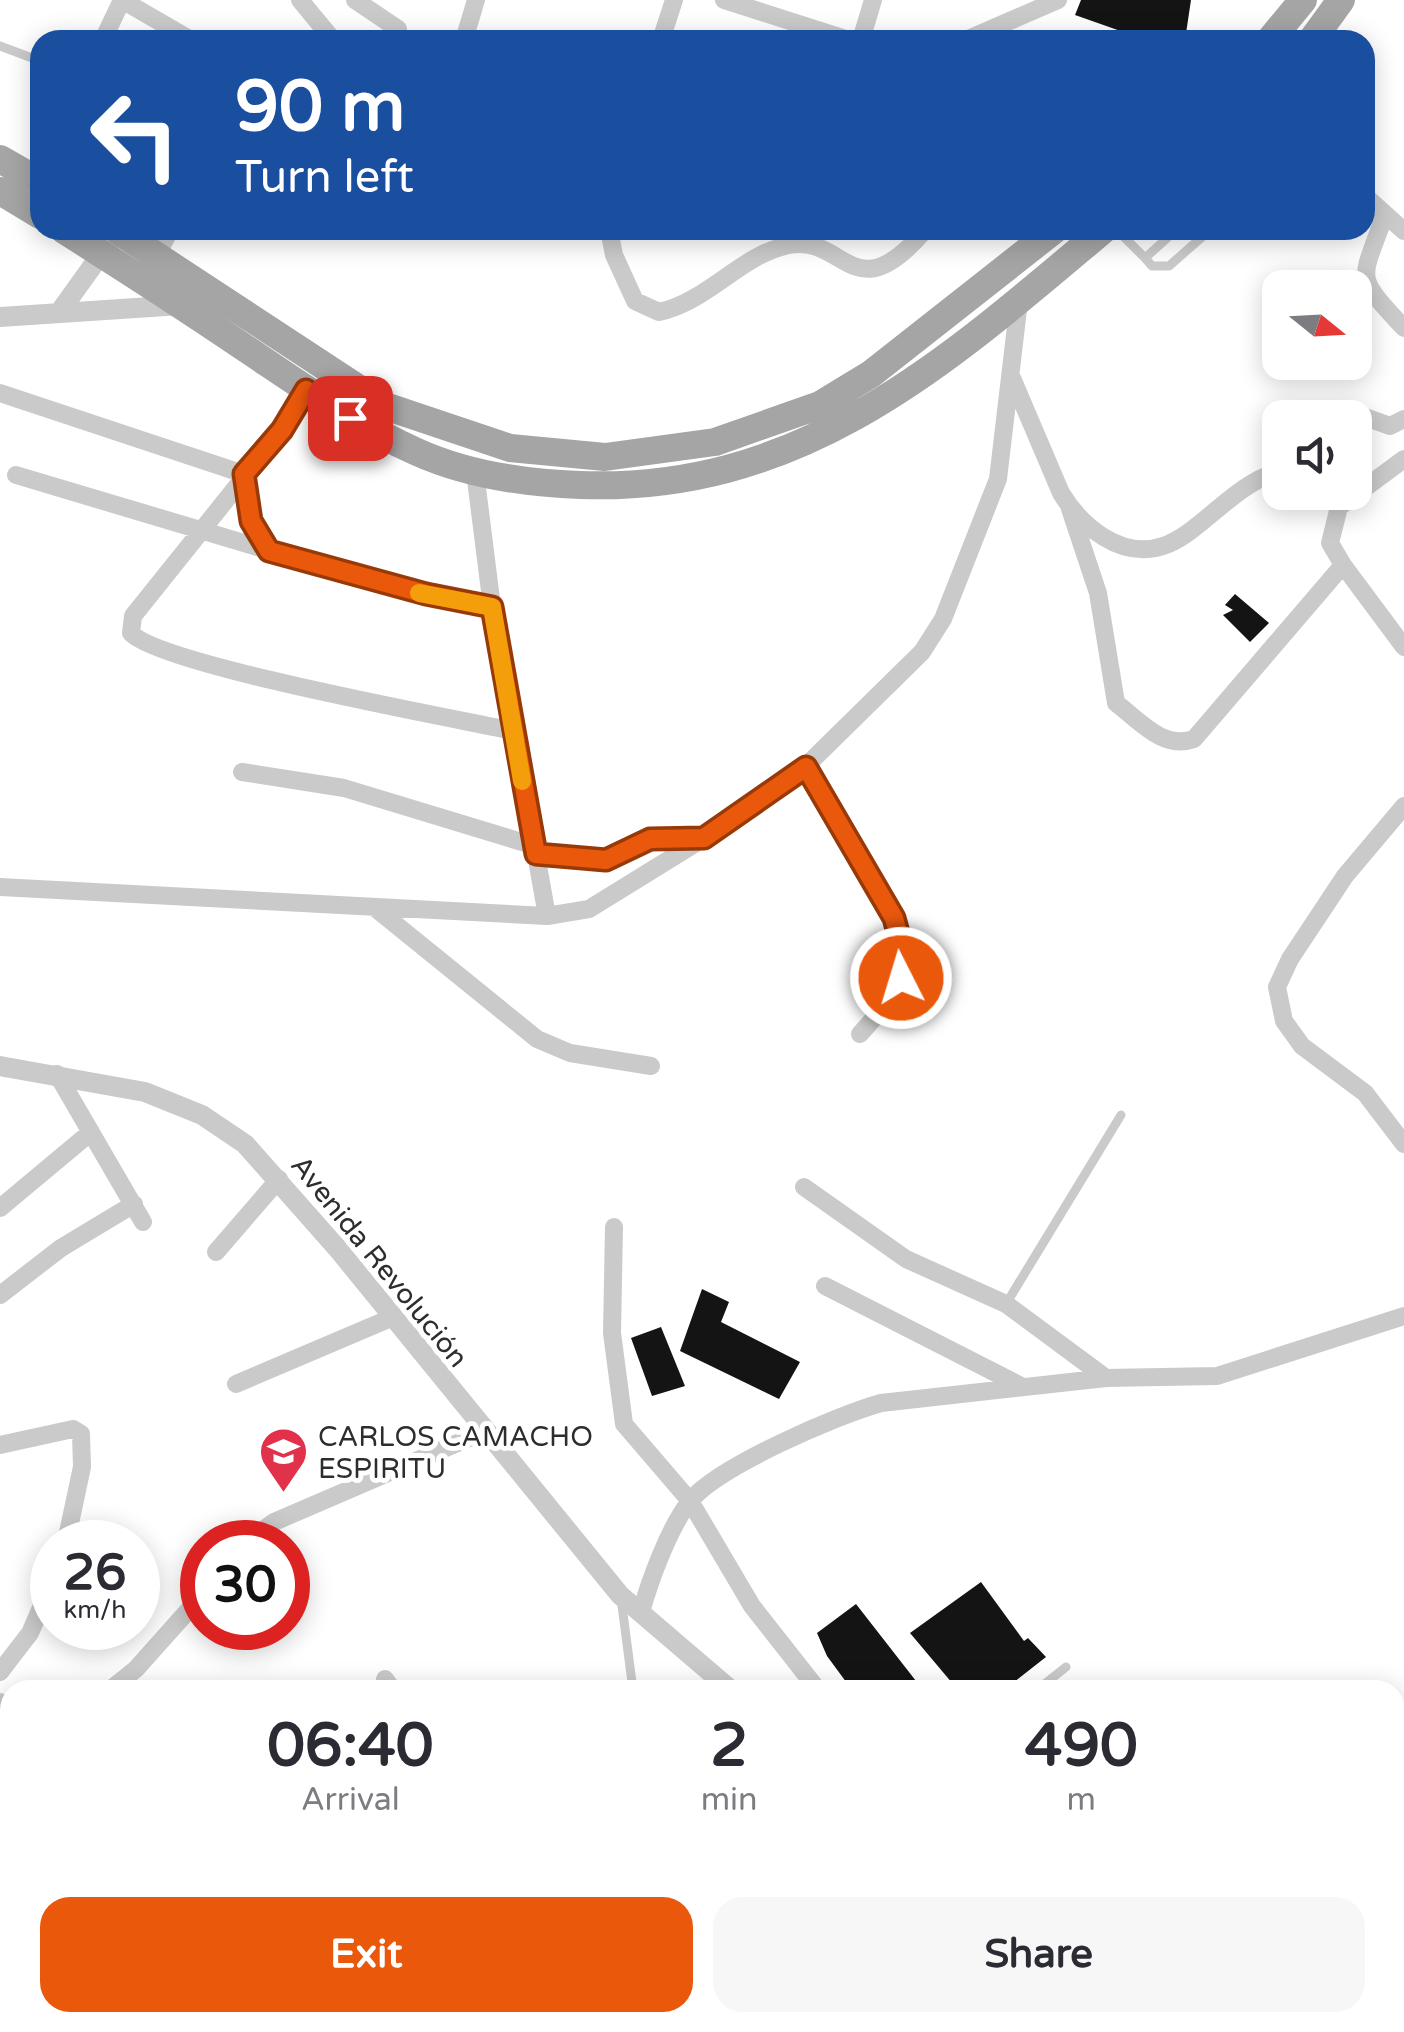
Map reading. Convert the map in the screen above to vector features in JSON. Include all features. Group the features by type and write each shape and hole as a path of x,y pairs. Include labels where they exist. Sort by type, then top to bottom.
{"main road":[{"path":"1278,30 1302,0"},
{"path":"1319,30 1340,0"},
{"path":"0,158 30,173"},
{"path":"0,191 30,209"},
{"path":"114,240 181,305 306,390 388,438 474,472 537,482 622,486 692,478 768,459 828,434 884,403 1019,301 1091,240"},
{"path":"117,240 158,256 354,388 419,421 510,448 590,456 640,455 754,431 820,405 871,374 1041,240"}],"street":[{"path":"108,30 122,0 174,30"},
{"path":"300,0 325,30"},
{"path":"355,0 398,29"},
{"path":"467,30 476,0"},
{"path":"664,30 674,0"},
{"path":"724,0 818,30"},
{"path":"864,30 873,0"},
{"path":"989,30 1058,0"},
{"path":"1375,205 1404,231"},
{"path":"1385,214 1364,276 1366,287 1404,328"},
{"path":"60,310 111,240"},
{"path":"158,256 165,240"},
{"path":"612,240 621,274 635,301 659,312 690,300 782,247 800,244 847,264 872,268 895,261 915,240"},
{"path":"0,317 60,310 181,305 219,296"},
{"path":"0,887 547,916 589,909 704,838 806,767 922,652 943,619 998,480 1019,301"},
{"path":"1011,376 1070,508 1098,593 1116,703 1170,744 1194,739 1343,565"},
{"path":"306,390 282,430 133,616 132,633 137,639 237,670 512,731"},
{"path":"0,393 244,474"},
{"path":"1372,420 1390,426 1404,419"},
{"path":"1404,458 1339,507 1330,543 1404,648"},
{"path":"474,472 512,731 547,916"},
{"path":"244,474 251,521 269,551"},
{"path":"16,476 269,551 426,594 492,607"},
{"path":"1070,508 1109,542 1136,548 1164,546 1262,476"},
{"path":"806,767 894,918 900,940 901,978 894,997 860,1034"},
{"path":"242,772 344,788 535,850 606,860 650,839 704,838"},
{"path":"1400,1136 1365,1092 1302,1046 1284,1021 1277,987 1290,959 1345,876 1404,806"},
{"path":"374,907 537,1039 570,1053 650,1066"},
{"name":"Avenida Revolución","path":"0,1066 145,1092 178,1104 245,1144 279,1179 620,1596 719,1680"},
{"path":"57,1074 143,1222"},
{"path":"0,1208 91,1132"},
{"path":"216,1252 279,1179"},
{"path":"804,1186 906,1259 1006,1304 1106,1378"},
{"path":"0,1296 60,1248 134,1204"},
{"path":"614,1227 612,1333 624,1424 690,1501 752,1606 810,1680"},
{"path":"825,1286 1024,1387"},
{"path":"640,1612 690,1501 727,1474 850,1412 882,1403 1106,1378 1217,1376 1404,1316"},
{"path":"236,1384 392,1318"},
{"path":"0,1444 73,1429 81,1434 82,1467 71,1520"},
{"path":"279,1520 483,1432"},
{"path":"122,1680 180,1620"},
{"path":"0,1672 30,1633"}],"lane":[{"path":"0,46 30,57"},
{"path":"1127,240 1152,266 1169,266 1199,240"},
{"path":"1145,258 1165,240"},
{"path":"1006,1304 1121,1115"},
{"path":"620,1596 632,1680"},
{"path":"1050,1680 1066,1667"}],"building":[{"path":"1081,0 1191,0 1186,30 1118,30 1075,15"},
{"path":"1235,594 1269,623 1250,642 1223,615 1233,610 1225,605"},
{"path":"702,1289 729,1302 721,1322 800,1362 779,1399 680,1351"},
{"path":"661,1327 685,1386 652,1396 631,1338"},
{"path":"981,1582 1024,1641 1028,1638 1046,1657 1017,1680 950,1680 910,1633"},
{"path":"856,1604 915,1680 845,1680 827,1656 817,1633"}],"slow traffic":[{"path":"419,593 492,607 522,781"}],"place":[{"name":"CARLOS CAMACHO ESPIRITU","path":"283,1494"}],"route":[{"path":"350,418 306,390 282,430 244,474 251,521 269,551 426,594 492,607 536,854 597,861 650,839 704,838 806,767 894,918 900,940 901,978"}]}
